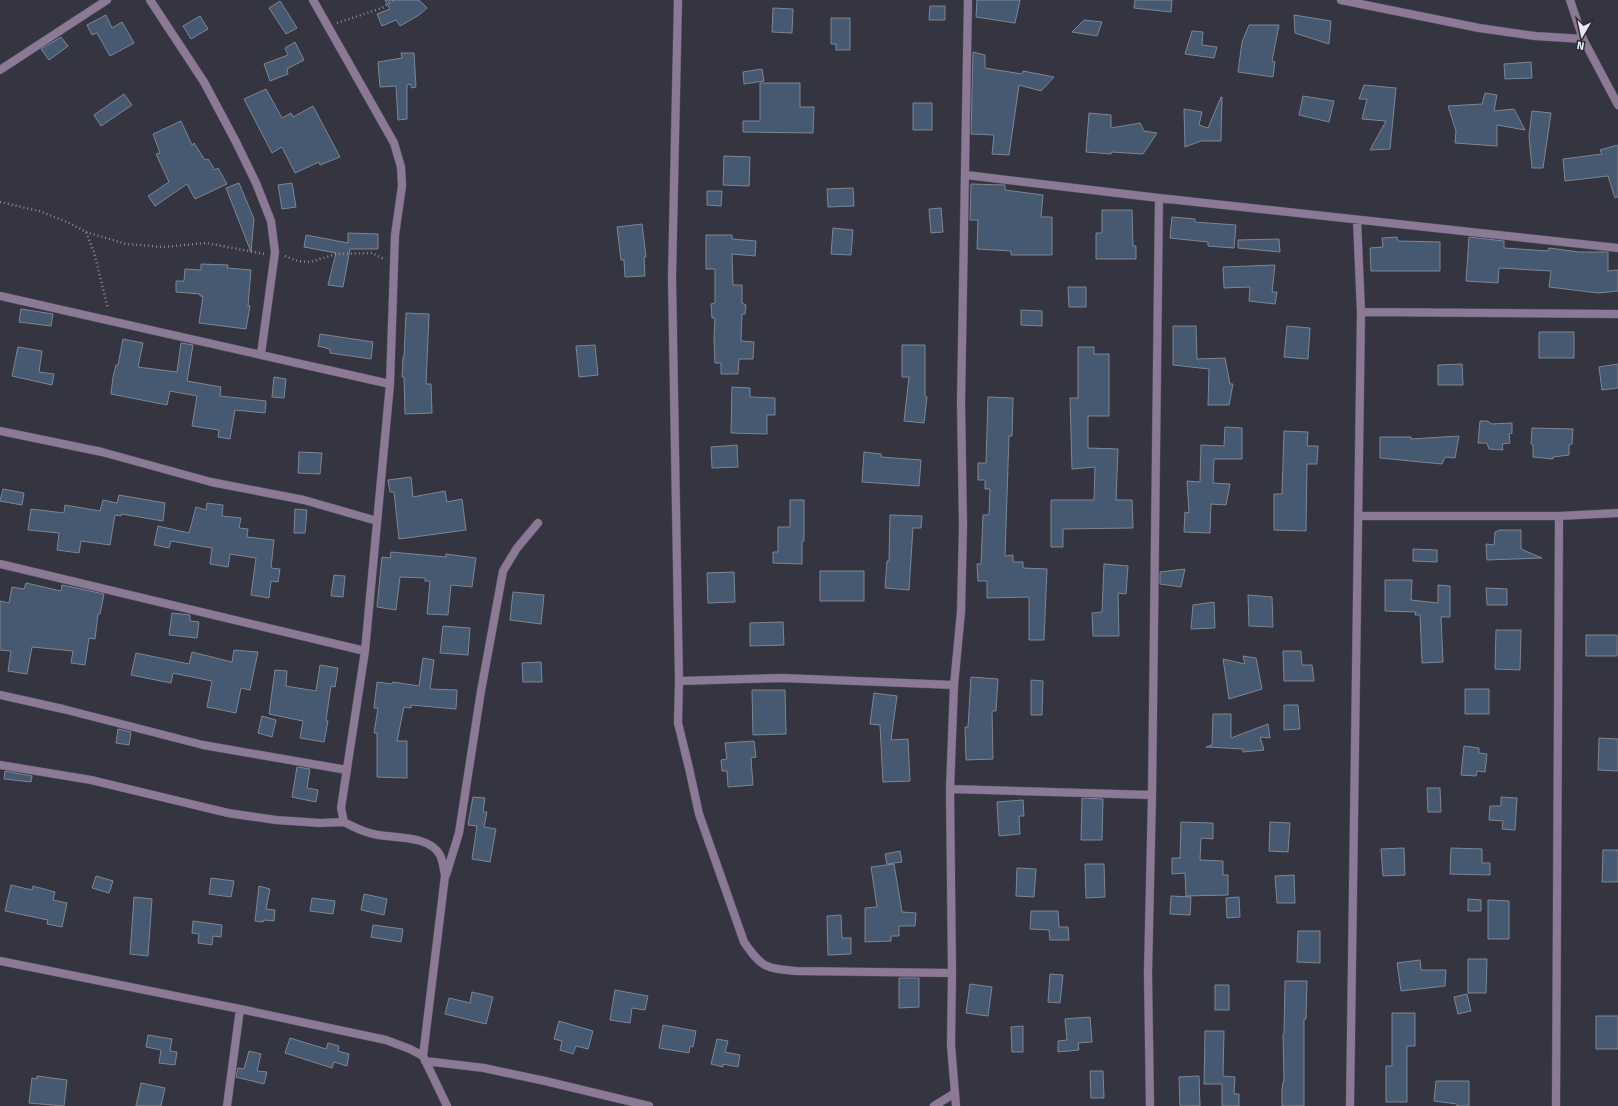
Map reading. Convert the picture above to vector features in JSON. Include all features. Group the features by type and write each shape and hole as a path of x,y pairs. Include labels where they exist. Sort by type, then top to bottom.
{"street":[{"path":"0,70 107,0"},
{"path":"150,0 204,82 256,183 271,220 275,254 261,354"},
{"path":"313,0 394,143 401,167 402,186 395,235 390,384 365,651 341,808 344,822"},
{"path":"678,0 672,277 679,680 678,723 699,814 744,942 756,960 771,969 796,971 952,973"},
{"path":"956,1106 951,1045 952,973 950,789 954,685 962,604 963,526 961,402 968,0"},
{"path":"1341,0 1479,28 1535,36 1583,39"},
{"path":"1570,0 1583,39 1618,105"},
{"path":"966,175 1159,198 1618,248"},
{"path":"1150,1106 1148,973 1152,795 1159,198"},
{"path":"1350,1106 1361,312 1357,220"},
{"path":"0,296 390,384"},
{"path":"1361,312 1618,314"},
{"path":"0,431 102,452 211,482 304,500 377,521"},
{"path":"1359,516 1559,516 1618,514"},
{"path":"1556,1106 1559,516"},
{"path":"447,1106 424,1058 445,876 458,834 481,691 503,571 517,548 538,523"},
{"path":"0,564 365,651"},
{"path":"679,680 783,678 954,685"},
{"path":"0,695 70,711 203,745 347,770"},
{"path":"0,765 91,780 241,815 276,820 320,823 344,822 358,829 378,835 412,839 431,845 440,855 445,876"},
{"path":"950,789 1152,795"},
{"path":"0,961 386,1040 410,1049 424,1058 484,1068 546,1081 649,1106"},
{"path":"227,1106 240,1009"},
{"path":"934,1106 955,1093"}],"path":[{"path":"327,26 382,8 394,0"},
{"path":"0,202 39,211 67,222 86,232 126,244 164,246 206,243 275,254 298,261 310,262 336,254 372,253 394,263"},
{"path":"86,232 94,252 111,321"}],"building":[{"path":"385,0 419,0 427,8 419,15 400,26 396,20 382,26 377,14 390,9"},
{"path":"977,0 1020,0 1015,23 976,17"},
{"path":"1135,0 1172,0 1171,12 1134,8"},
{"path":"280,1 297,28 286,34 269,8"},
{"path":"930,6 945,6 945,20 929,20"},
{"path":"773,8 793,9 792,33 772,32"},
{"path":"106,15 112,28 122,22 134,43 110,56 97,33 92,35 87,25"},
{"path":"1294,15 1331,21 1329,44 1295,33"},
{"path":"200,16 208,29 191,39 183,26"},
{"path":"831,18 850,18 850,50 836,50 836,44 831,44"},
{"path":"1084,20 1102,22 1097,36 1072,32"},
{"path":"1249,25 1279,25 1272,61 1275,62 1273,77 1238,72 1242,42"},
{"path":"1192,31 1203,32 1202,45 1217,47 1214,58 1185,54"},
{"path":"61,37 68,46 49,60 41,49"},
{"path":"295,42 304,60 287,69 288,74 270,81 264,64 288,55 285,48"},
{"path":"973,52 985,55 985,68 1022,74 1023,71 1054,77 1041,91 1019,85 1009,155 992,154 994,135 971,134"},
{"path":"401,53 414,53 416,87 412,88 410,84 407,85 407,119 398,120 396,86 380,87 378,62 402,58"},
{"path":"1531,62 1532,78 1505,79 1504,64"},
{"path":"762,69 764,81 744,84 743,72"},
{"path":"760,83 800,83 800,107 814,107 813,133 743,132 743,121 760,121"},
{"path":"1364,85 1396,88 1390,149 1370,150 1386,121 1362,119 1367,99 1359,99"},
{"path":"266,89 282,118 291,113 293,117 313,106 340,157 320,165 319,162 295,173 282,147 272,153 244,99"},
{"path":"1485,93 1497,95 1494,111 1514,109 1525,130 1497,125 1497,146 1455,143 1456,131 1448,106 1482,104"},
{"path":"124,94 132,105 101,126 94,115"},
{"path":"1303,96 1334,101 1329,122 1299,115"},
{"path":"1221,97 1221,141 1201,141 1185,147 1184,109 1202,112 1199,125 1208,128"},
{"path":"913,103 932,103 932,130 913,130"},
{"path":"1532,111 1551,113 1543,168 1532,168 1529,136"},
{"path":"1089,113 1111,115 1111,128 1140,123 1144,131 1157,133 1143,154 1086,152"},
{"path":"181,121 192,145 194,143 205,160 208,159 215,170 218,168 227,184 195,199 187,184 155,206 148,196 169,182 156,154 160,153 153,134"},
{"path":"1618,145 1618,197 1615,198 1608,176 1565,181 1563,159 1602,154 1600,150"},
{"path":"724,156 750,157 749,186 723,185"},
{"path":"239,183 254,219 251,252 226,188"},
{"path":"292,183 296,207 282,209 278,185"},
{"path":"971,184 1005,185 1005,190 1043,195 1041,217 1052,217 1052,255 1011,255 1011,251 977,249 978,220 970,220"},
{"path":"853,188 854,206 828,207 827,189"},
{"path":"707,191 722,191 721,206 707,205"},
{"path":"941,208 943,232 931,233 929,209"},
{"path":"1102,210 1132,210 1133,246 1136,246 1136,259 1096,259 1096,233 1102,233"},
{"path":"1172,217 1195,219 1195,222 1236,225 1234,248 1208,246 1208,242 1170,238"},
{"path":"642,224 646,257 644,257 645,276 625,277 624,260 621,260 617,227"},
{"path":"833,228 853,230 851,255 831,254"},
{"path":"348,233 378,234 378,249 350,249 343,287 328,285 336,253 304,247 306,235 348,243"},
{"path":"706,235 732,235 732,239 756,241 755,256 732,254 733,285 742,285 742,303 746,305 745,314 742,314 741,341 754,342 753,359 739,359 738,374 721,374 721,363 715,363 715,318 712,318 711,304 715,303 715,269 706,269"},
{"path":"1397,237 1398,241 1440,242 1440,271 1371,271 1370,248 1383,247 1382,238"},
{"path":"1469,237 1504,241 1504,248 1548,251 1549,248 1579,252 1608,252 1608,271 1618,270 1618,291 1598,293 1549,287 1551,271 1499,268 1498,283 1466,281"},
{"path":"1279,239 1280,252 1238,248 1238,240"},
{"path":"201,264 228,265 227,268 251,270 248,306 250,306 246,329 199,323 203,296 200,296 200,294 176,292 176,281 184,281 185,269 201,270"},
{"path":"1275,265 1272,292 1277,292 1275,304 1249,301 1250,287 1224,288 1223,267"},
{"path":"1068,287 1086,287 1086,307 1069,307"},
{"path":"21,309 53,314 51,326 19,322"},
{"path":"1021,310 1042,311 1042,326 1021,325"},
{"path":"406,313 429,314 426,384 431,384 432,413 405,414 404,377 402,377"},
{"path":"1173,326 1196,326 1197,359 1225,358 1230,384 1233,384 1229,405 1208,405 1209,369 1173,365"},
{"path":"1287,326 1310,328 1308,359 1284,357"},
{"path":"1539,332 1574,332 1574,358 1539,358"},
{"path":"320,334 373,342 371,359 330,353 330,349 318,346"},
{"path":"123,339 143,343 138,367 177,372 181,343 193,345 187,381 221,387 220,396 266,401 265,413 235,410 230,439 218,437 219,430 192,426 197,396 170,391 167,405 111,394 113,377 116,365 118,365"},
{"path":"595,345 598,375 579,377 576,346"},
{"path":"902,345 925,345 925,396 927,397 924,423 904,421 909,377 902,377"},
{"path":"18,347 42,351 39,372 54,374 52,385 12,376"},
{"path":"1078,347 1094,347 1094,354 1109,354 1109,416 1088,416 1088,448 1118,449 1116,500 1132,500 1133,528 1063,529 1063,547 1051,547 1051,500 1094,500 1095,467 1072,469 1070,398 1078,398"},
{"path":"1462,364 1463,385 1438,385 1438,365"},
{"path":"1618,364 1618,388 1602,390 1599,367"},
{"path":"274,377 286,379 284,398 272,397"},
{"path":"732,387 750,388 750,397 775,398 775,415 767,415 767,434 731,433"},
{"path":"988,397 1013,398 1012,436 1009,436 1005,556 1013,555 1013,562 1023,562 1023,568 1047,569 1044,640 1029,640 1029,597 987,598 987,581 978,581 977,564 981,564 983,515 989,515 990,489 985,489 985,480 978,480 978,463 986,463"},
{"path":"1480,421 1488,421 1491,424 1512,423 1512,433 1509,434 1510,443 1502,444 1503,450 1489,449 1487,443 1478,443"},
{"path":"1225,427 1242,428 1242,459 1214,459 1213,483 1230,484 1226,505 1211,504 1210,533 1184,532 1185,512 1189,513 1187,481 1200,482 1201,445 1224,446"},
{"path":"1532,428 1573,429 1572,444 1569,445 1569,455 1553,457 1553,459 1533,457 1533,445 1531,444"},
{"path":"1284,431 1308,432 1307,446 1318,446 1317,464 1307,464 1306,531 1274,530 1274,494 1282,494"},
{"path":"1459,436 1455,458 1445,457 1442,464 1380,458 1380,437 1411,437 1411,439"},
{"path":"737,445 738,467 712,468 711,447"},
{"path":"299,452 322,453 320,474 298,473"},
{"path":"864,452 881,454 881,457 921,460 919,486 862,482"},
{"path":"411,477 413,497 445,491 447,502 462,499 466,530 399,539 394,492 390,492 388,480"},
{"path":"3,489 24,493 22,505 0,501"},
{"path":"119,495 165,503 163,521 122,514 121,516 115,515 110,545 81,541 79,553 57,550 59,533 28,530 31,509 64,513 65,505 100,511 103,500 117,503"},
{"path":"790,500 804,500 804,541 802,541 802,564 773,563 773,552 778,552 778,527 790,527"},
{"path":"207,503 223,505 222,516 241,518 239,528 248,529 247,537 274,540 271,568 280,569 278,582 271,581 269,598 251,595 256,558 230,554 228,567 210,564 212,548 171,541 169,548 154,545 158,526 189,533 196,507 206,510"},
{"path":"295,509 307,510 305,533 294,533"},
{"path":"890,515 922,516 921,528 913,528 909,590 885,588 887,561 889,561"},
{"path":"1500,530 1521,530 1521,549 1542,558 1487,560 1486,544 1494,545 1495,532"},
{"path":"1413,549 1437,550 1437,562 1413,561"},
{"path":"391,552 446,557 446,554 476,558 472,587 451,585 448,615 427,614 430,581 425,581 425,578 400,577 396,610 377,607 382,557 390,558"},
{"path":"1104,564 1128,566 1126,594 1118,593 1119,636 1093,636 1092,613 1102,612"},
{"path":"1185,569 1181,587 1160,584 1160,572"},
{"path":"820,571 864,571 864,601 820,601"},
{"path":"734,572 735,602 708,603 707,573"},
{"path":"334,575 345,576 343,597 331,596"},
{"path":"1385,580 1412,580 1411,600 1438,603 1438,585 1450,586 1450,617 1441,617 1443,662 1422,663 1420,615 1415,615 1416,612 1385,611"},
{"path":"26,583 61,591 62,585 104,594 100,614 98,614 95,639 89,638 85,665 71,663 73,651 32,647 27,674 8,671 11,651 0,650 0,601 9,603 12,587 24,589"},
{"path":"1486,588 1507,589 1507,605 1487,605"},
{"path":"513,592 544,595 541,624 510,620"},
{"path":"1248,595 1272,597 1273,627 1249,626"},
{"path":"1214,602 1215,628 1191,629 1193,605"},
{"path":"172,613 190,615 190,621 199,622 197,638 169,635"},
{"path":"783,622 784,645 750,646 750,623"},
{"path":"443,626 470,628 468,655 440,653"},
{"path":"1496,630 1521,630 1520,670 1495,669"},
{"path":"1586,635 1617,635 1617,656 1586,656"},
{"path":"234,650 258,652 250,690 241,688 236,713 207,707 212,681 173,673 171,683 131,675 136,653 189,664 192,652 232,662"},
{"path":"1283,651 1301,651 1302,665 1312,665 1314,681 1284,681"},
{"path":"1243,656 1256,658 1262,689 1229,699 1223,659 1245,664"},
{"path":"423,658 434,660 430,689 457,690 456,709 411,705 411,708 404,707 397,741 407,741 407,778 377,777 377,733 374,733 378,708 374,708 377,682 392,684 393,682 419,686"},
{"path":"541,662 542,682 523,682 522,663"},
{"path":"320,665 338,668 335,687 331,686 326,720 328,721 324,742 300,738 303,721 269,714 275,670 287,671 286,686 316,691"},
{"path":"971,677 998,679 996,711 992,711 993,759 966,760 965,727 968,727"},
{"path":"1031,680 1043,681 1042,715 1031,715"},
{"path":"1465,689 1489,689 1489,714 1465,714"},
{"path":"752,690 785,690 786,734 753,735"},
{"path":"874,693 897,696 891,740 908,739 910,781 883,782 880,725 870,724"},
{"path":"1284,705 1298,705 1300,729 1284,730"},
{"path":"1213,714 1231,714 1231,738 1268,724 1270,738 1260,737 1264,750 1243,752 1243,749 1206,747 1212,745"},
{"path":"262,716 276,720 272,737 258,733"},
{"path":"118,729 131,732 129,745 116,743"},
{"path":"1599,738 1618,739 1618,771 1598,770"},
{"path":"754,741 756,757 751,758 753,785 728,787 727,771 722,771 721,760 727,759 725,743"},
{"path":"1464,746 1479,748 1479,753 1487,754 1485,772 1477,771 1476,776 1461,775"},
{"path":"297,767 310,769 307,788 318,790 316,802 292,797"},
{"path":"5,771 32,776 31,782 4,779"},
{"path":"1427,788 1440,788 1441,812 1428,812"},
{"path":"473,797 485,798 483,812 487,812 484,827 496,829 490,862 472,859 477,826 468,825"},
{"path":"1501,797 1517,798 1515,830 1502,829 1503,821 1489,820 1490,806 1501,806"},
{"path":"1082,798 1103,799 1102,840 1081,840"},
{"path":"1023,800 1024,816 1019,816 1020,834 999,836 997,802"},
{"path":"1181,822 1213,823 1213,839 1201,838 1200,860 1223,861 1223,875 1228,875 1228,895 1186,896 1185,873 1172,874 1172,858 1180,858"},
{"path":"1270,822 1290,823 1288,852 1269,851"},
{"path":"1404,848 1405,875 1383,876 1381,849"},
{"path":"1451,848 1482,849 1482,863 1490,863 1490,875 1450,874"},
{"path":"1603,850 1618,850 1618,882 1602,882"},
{"path":"900,851 902,862 887,864 885,854"},
{"path":"894,864 902,912 916,913 915,926 899,926 899,936 891,936 891,941 865,942 865,908 877,907 871,867"},
{"path":"1085,864 1104,864 1105,897 1086,898"},
{"path":"1017,868 1036,869 1034,897 1016,896"},
{"path":"1294,875 1295,903 1277,903 1275,876"},
{"path":"96,876 113,881 109,893 92,888"},
{"path":"211,878 234,881 231,897 209,894"},
{"path":"11,885 32,890 33,886 55,892 53,900 67,903 62,927 47,924 48,920 5,911"},
{"path":"259,886 270,889 266,909 275,910 274,921 255,921"},
{"path":"364,894 387,899 384,915 361,910"},
{"path":"1171,896 1191,897 1190,915 1170,914"},
{"path":"134,897 152,899 148,956 130,954"},
{"path":"1239,897 1240,917 1227,918 1226,898"},
{"path":"312,898 335,901 333,914 310,911"},
{"path":"1468,899 1481,900 1481,911 1468,911"},
{"path":"1488,900 1509,901 1509,939 1488,939"},
{"path":"1031,911 1058,911 1059,927 1068,927 1069,940 1050,940 1049,930 1030,929"},
{"path":"841,915 842,938 851,938 851,954 828,955 827,916"},
{"path":"193,921 222,925 221,937 213,936 212,945 198,943 199,934 192,933"},
{"path":"373,925 403,929 401,942 371,937"},
{"path":"1298,931 1320,931 1320,963 1297,962"},
{"path":"1468,959 1487,959 1486,993 1468,993"},
{"path":"1420,960 1421,970 1446,970 1445,986 1401,991 1397,963"},
{"path":"1050,974 1063,975 1060,1003 1048,1002"},
{"path":"899,978 919,978 919,1007 899,1008"},
{"path":"1285,981 1307,981 1306,1019 1304,1019 1304,1106 1282,1106 1282,1089 1284,1082 1283,1034"},
{"path":"970,984 992,987 988,1016 966,1013"},
{"path":"1215,985 1229,985 1229,1010 1215,1010"},
{"path":"615,990 648,996 645,1010 632,1008 630,1023 610,1020"},
{"path":"472,992 493,997 486,1024 445,1014 449,998 470,1003"},
{"path":"1467,994 1471,1011 1458,1014 1454,997"},
{"path":"1392,1013 1415,1013 1415,1046 1407,1046 1407,1102 1386,1102 1386,1066 1392,1066"},
{"path":"1596,1016 1618,1016 1618,1049 1596,1049"},
{"path":"1090,1017 1092,1042 1078,1043 1079,1050 1058,1052 1058,1041 1067,1040 1065,1019"},
{"path":"559,1021 593,1031 588,1049 576,1046 573,1054 560,1050 562,1041 554,1039"},
{"path":"663,1025 696,1031 693,1047 690,1046 689,1053 659,1048"},
{"path":"1023,1026 1023,1052 1012,1052 1011,1027"},
{"path":"1205,1031 1224,1031 1223,1076 1235,1077 1234,1094 1239,1094 1239,1106 1222,1106 1222,1084 1204,1084"},
{"path":"148,1035 172,1039 170,1051 177,1052 175,1065 159,1063 161,1050 146,1047"},
{"path":"290,1038 326,1049 328,1043 339,1046 338,1051 349,1054 347,1066 334,1062 332,1068 285,1053"},
{"path":"717,1039 728,1041 725,1052 740,1055 738,1067 723,1064 723,1067 711,1064"},
{"path":"249,1051 261,1054 257,1071 267,1072 264,1084 236,1077 238,1068 244,1069"},
{"path":"1090,1071 1103,1071 1104,1098 1091,1098"},
{"path":"37,1076 67,1080 64,1106 29,1103 32,1078 37,1079"},
{"path":"1199,1076 1200,1106 1180,1106 1179,1077"},
{"path":"1436,1081 1469,1081 1469,1106 1457,1106 1457,1104 1434,1101"},
{"path":"141,1083 165,1088 161,1106 136,1106"}]}
